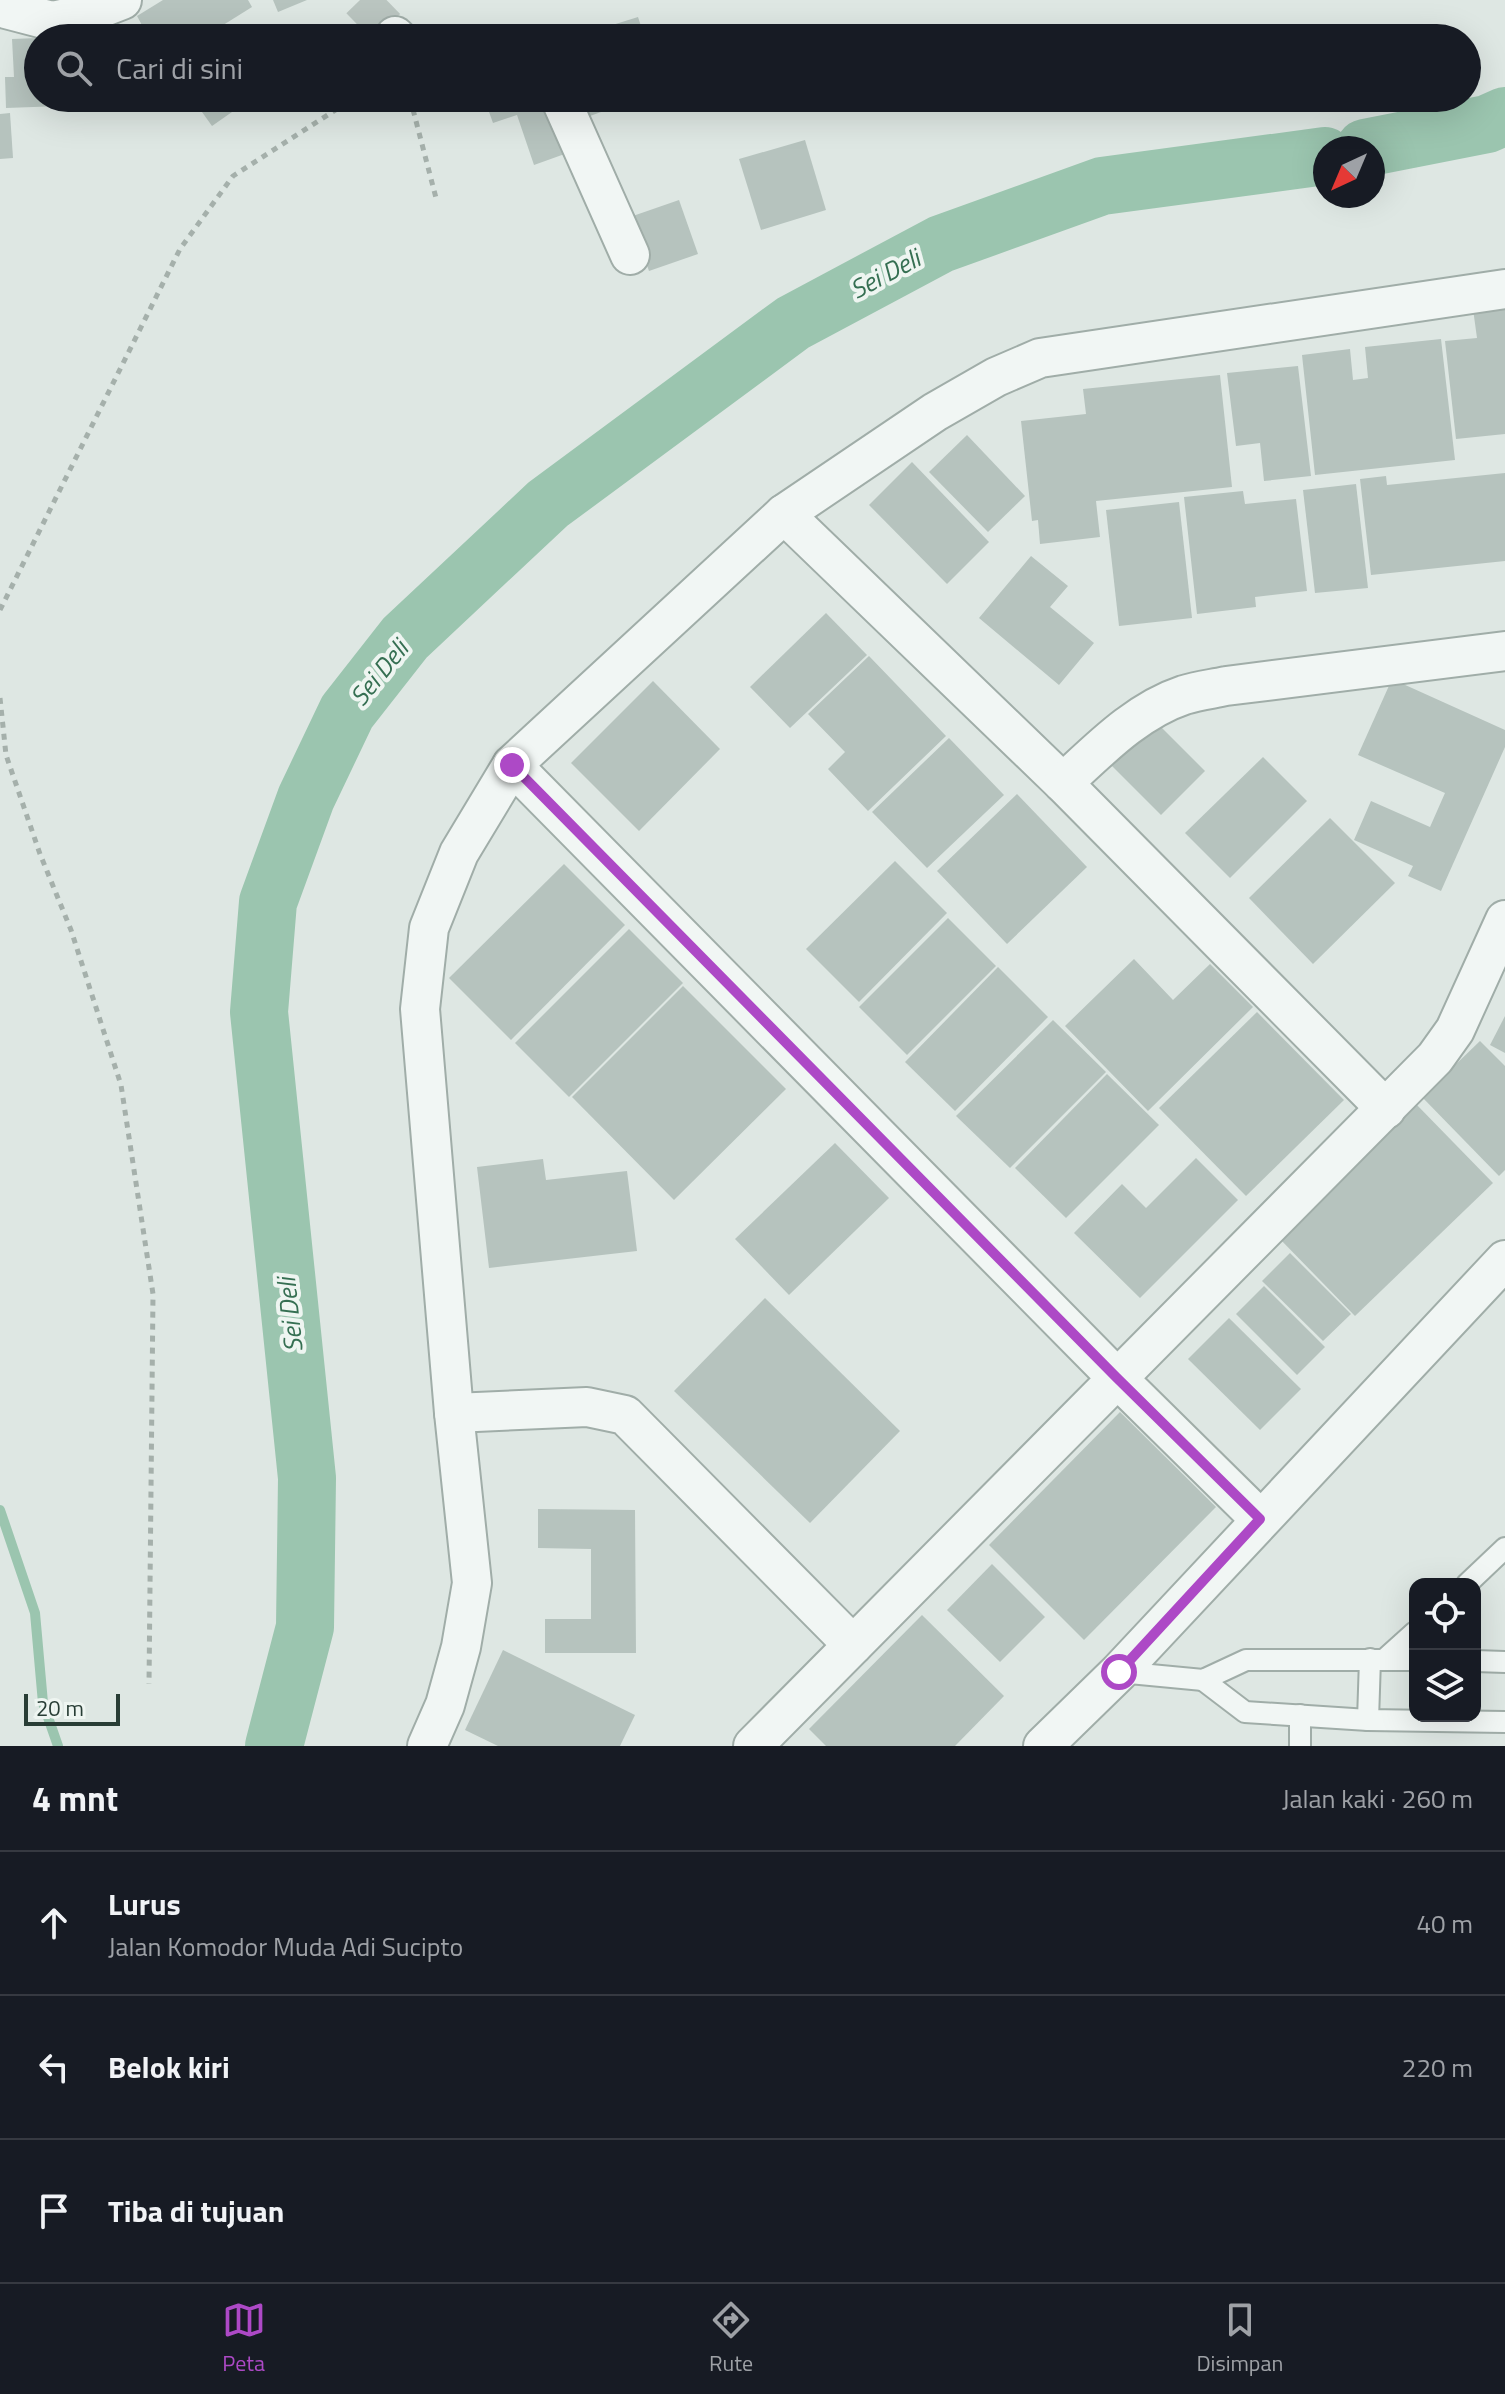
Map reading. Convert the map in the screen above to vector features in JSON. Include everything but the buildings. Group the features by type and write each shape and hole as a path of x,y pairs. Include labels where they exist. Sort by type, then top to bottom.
{"street":[{"path":"0,4 6,9 52,21 86,14 122,0"},
{"path":"566,112 630,255"},
{"path":"427,1746 445,1705 461,1647 472,1583 454,1413 420,1009 429,928 459,853 512,765 784,514 935,412 996,377 1040,358 1505,289"},
{"path":"784,514 1063,783 1386,1109"},
{"path":"1063,783 1117,734 1151,710 1183,695 1226,686 1505,651"},
{"path":"512,765 1260,1519"},
{"path":"753,1746 1435,1058 1455,1030 1505,920"},
{"path":"1043,1746 1119,1672 1505,1260"},
{"path":"454,1413 587,1407 625,1415 853,1645"}],"lane":[{"path":"1473,1578 1505,1548"},
{"path":"1368,1720 1378,1659 1409,1636"},
{"path":"1119,1672 1203,1680 1246,1660 1409,1660"},
{"path":"1481,1661 1505,1662"},
{"path":"1203,1680 1245,1712 1368,1720 1505,1722"},
{"path":"1300,1715 1300,1746"}],"path":[{"path":"0,610 180,249 233,176 332,112"},
{"path":"414,112 436,198"},
{"path":"0,698 6,755 40,854 71,930 121,1085 153,1294 149,1684"}],"waterway":[{"name":"Sei Deli","path":"1385,144 1487,124 1505,116"},
{"name":"Sei Deli","path":"274,1746 305,1627 307,1478 259,1012 268,902 306,798 347,712 405,638 548,504 793,323 941,244 1102,186 1313,158"},
{"path":"0,1510 35,1613 43,1703 58,1746"}],"tunnel":[{"path":"360,0 383,24"}],"route":[{"path":"512,765 1260,1519 1119,1672"}]}
